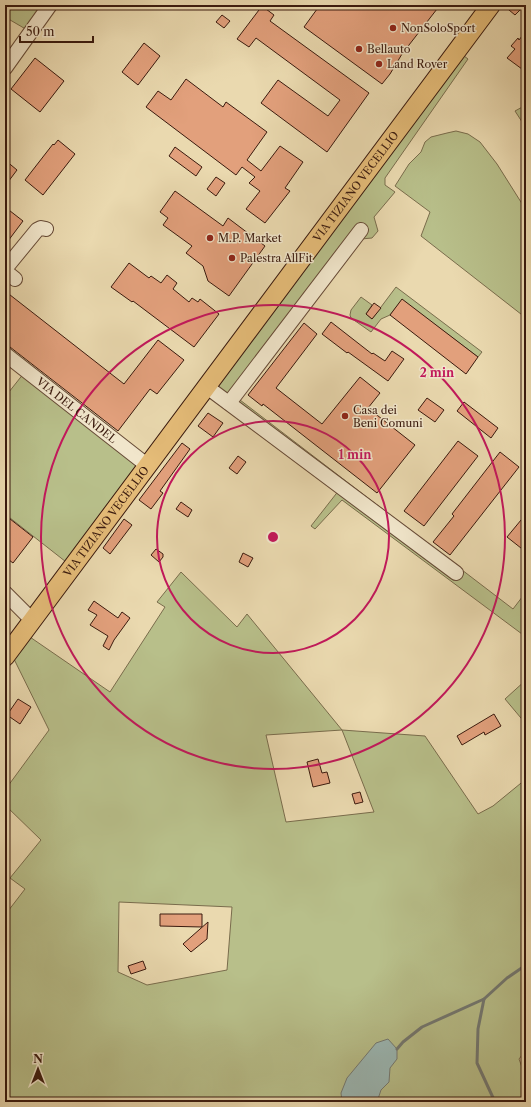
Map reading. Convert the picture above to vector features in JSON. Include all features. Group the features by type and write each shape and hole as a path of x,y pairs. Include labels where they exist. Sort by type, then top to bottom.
{"main road":[{"name":"VIA TIZIANO VECELLIO","path":"5,657 491,5"}],"street":[{"path":"5,68 50,5"},
{"path":"8,273 37,230 41,228 46,229"},
{"path":"229,403 361,230"},
{"name":"VIA DEL CANDEL","path":"5,354 148,466"},
{"path":"207,387 456,573"},
{"path":"5,593 32,620"}],"green space":[{"path":"5,5 48,5 29,31 5,17"},
{"path":"451,46 468,59 385,178 385,185 395,192 374,217 378,231 372,238 361,239 240,400 513,609 526,592 526,637 342,500 315,529 311,526 343,485 215,385"},
{"path":"526,105 526,128 515,111"},
{"path":"456,131 468,134 480,142 497,164 526,210 526,318 421,236 430,212 395,186 409,164 421,152 425,142 431,137"},
{"path":"396,287 482,352 478,357 402,300 390,315 381,319 371,332 351,318 351,310 361,297 372,305 366,314 372,319"},
{"path":"24,373 151,470 75,569 5,514 5,397"},
{"path":"181,572 237,627 247,614 342,730 425,736 478,814 493,806 526,779 526,1050 519,1059 526,1078 526,1102 5,1102 5,915 25,889 10,878 41,840 5,805 5,790 49,730 12,655 27,635 110,692 165,607 157,602","holes":["342,730 374,812 286,822 266,735","119,902 232,907 227,970 147,985 118,972"]},
{"path":"526,680 526,724 505,699"}],"water":[{"path":"388,1039 397,1049 397,1059 390,1068 389,1082 381,1090 377,1102 342,1102 341,1093 347,1078 376,1043"}],"building":[{"path":"320,5 432,5 437,9 402,54 382,84 304,27"},
{"path":"503,5 525,5 515,15"},
{"path":"262,6 274,15 270,21 369,93 327,152 261,103 278,80 328,116 340,100 256,38 249,47 237,39"},
{"path":"222,15 230,21 224,28 216,22"},
{"path":"526,31 526,72 507,58 515,49 511,46 518,38 519,40"},
{"path":"144,43 160,56 138,85 122,72"},
{"path":"35,58 64,81 40,112 11,89"},
{"path":"186,79 223,107 226,102 267,132 247,160 261,171 280,146 303,162 285,188 290,191 265,223 246,209 260,191 249,183 255,177 242,167 236,175 146,107 158,91 171,100"},
{"path":"58,140 75,154 43,195 25,180 53,144 54,145"},
{"path":"175,147 202,167 196,176 169,156"},
{"path":"5,160 17,170 5,186"},
{"path":"216,177 225,183 216,196 207,189"},
{"path":"175,191 223,226 228,218 265,246 229,296 208,281 203,266 186,253 192,246 163,225 168,218 160,212"},
{"path":"5,207 23,221 5,245"},
{"path":"129,263 149,278 151,276 161,283 167,275 177,283 173,289 189,302 192,298 198,302 200,299 219,314 194,347 133,301 132,302 111,287"},
{"path":"5,291 124,384 158,340 184,360 157,394 150,389 118,431 10,347 5,345"},
{"path":"402,299 478,357 466,374 390,315"},
{"path":"374,303 381,308 372,319 366,314"},
{"path":"331,322 372,354 373,353 385,361 392,351 404,359 388,381 322,334"},
{"path":"304,323 317,334 276,388 322,424 360,377 380,393 368,408 415,445 377,493 263,404 262,406 248,395"},
{"path":"427,398 444,410 435,422 418,410"},
{"path":"464,402 498,428 491,438 457,411"},
{"path":"208,413 223,423 213,437 198,426"},
{"path":"458,441 478,456 424,526 404,511"},
{"path":"182,443 190,449 160,491 163,493 151,509 139,500"},
{"path":"500,452 519,467 450,555 433,542 454,516 452,514"},
{"path":"238,456 246,462 237,474 229,468"},
{"path":"181,502 192,510 188,517 176,509"},
{"path":"526,514 526,552 507,537"},
{"path":"5,515 33,537 13,563 5,557"},
{"path":"124,519 132,525 110,554 103,548"},
{"path":"156,549 163,554 163,557 159,562 151,555"},
{"path":"243,553 253,558 248,567 239,562"},
{"path":"94,601 118,618 122,612 130,618 114,640 109,650 103,646 108,636 90,625 97,615 88,610"},
{"path":"18,699 31,707 20,724 7,715"},
{"path":"494,714 501,726 485,735 484,732 462,745 457,736"},
{"path":"318,759 322,773 327,772 330,783 313,787 307,762"},
{"path":"360,792 363,802 355,804 352,794"},
{"path":"160,914 202,914 202,927 160,926"},
{"path":"208,922 207,939 191,952 183,944"},
{"path":"143,961 146,969 131,974 128,966"}],"waterway":[{"path":"495,1102 477,1063 478,1029 484,999 507,978 526,965"},
{"path":"397,1049 403,1042 422,1027 484,999"}],"place":[{"name":"NonSoloSport","path":"393,28"},
{"name":"Bellauto","path":"359,49"},
{"name":"Land Rover","path":"379,64"},
{"name":"M.P. Market","path":"210,238"},
{"name":"Palestra AllFit","path":"232,258"},
{"name":"Casa dei Beni Comuni","path":"345,416"}]}
